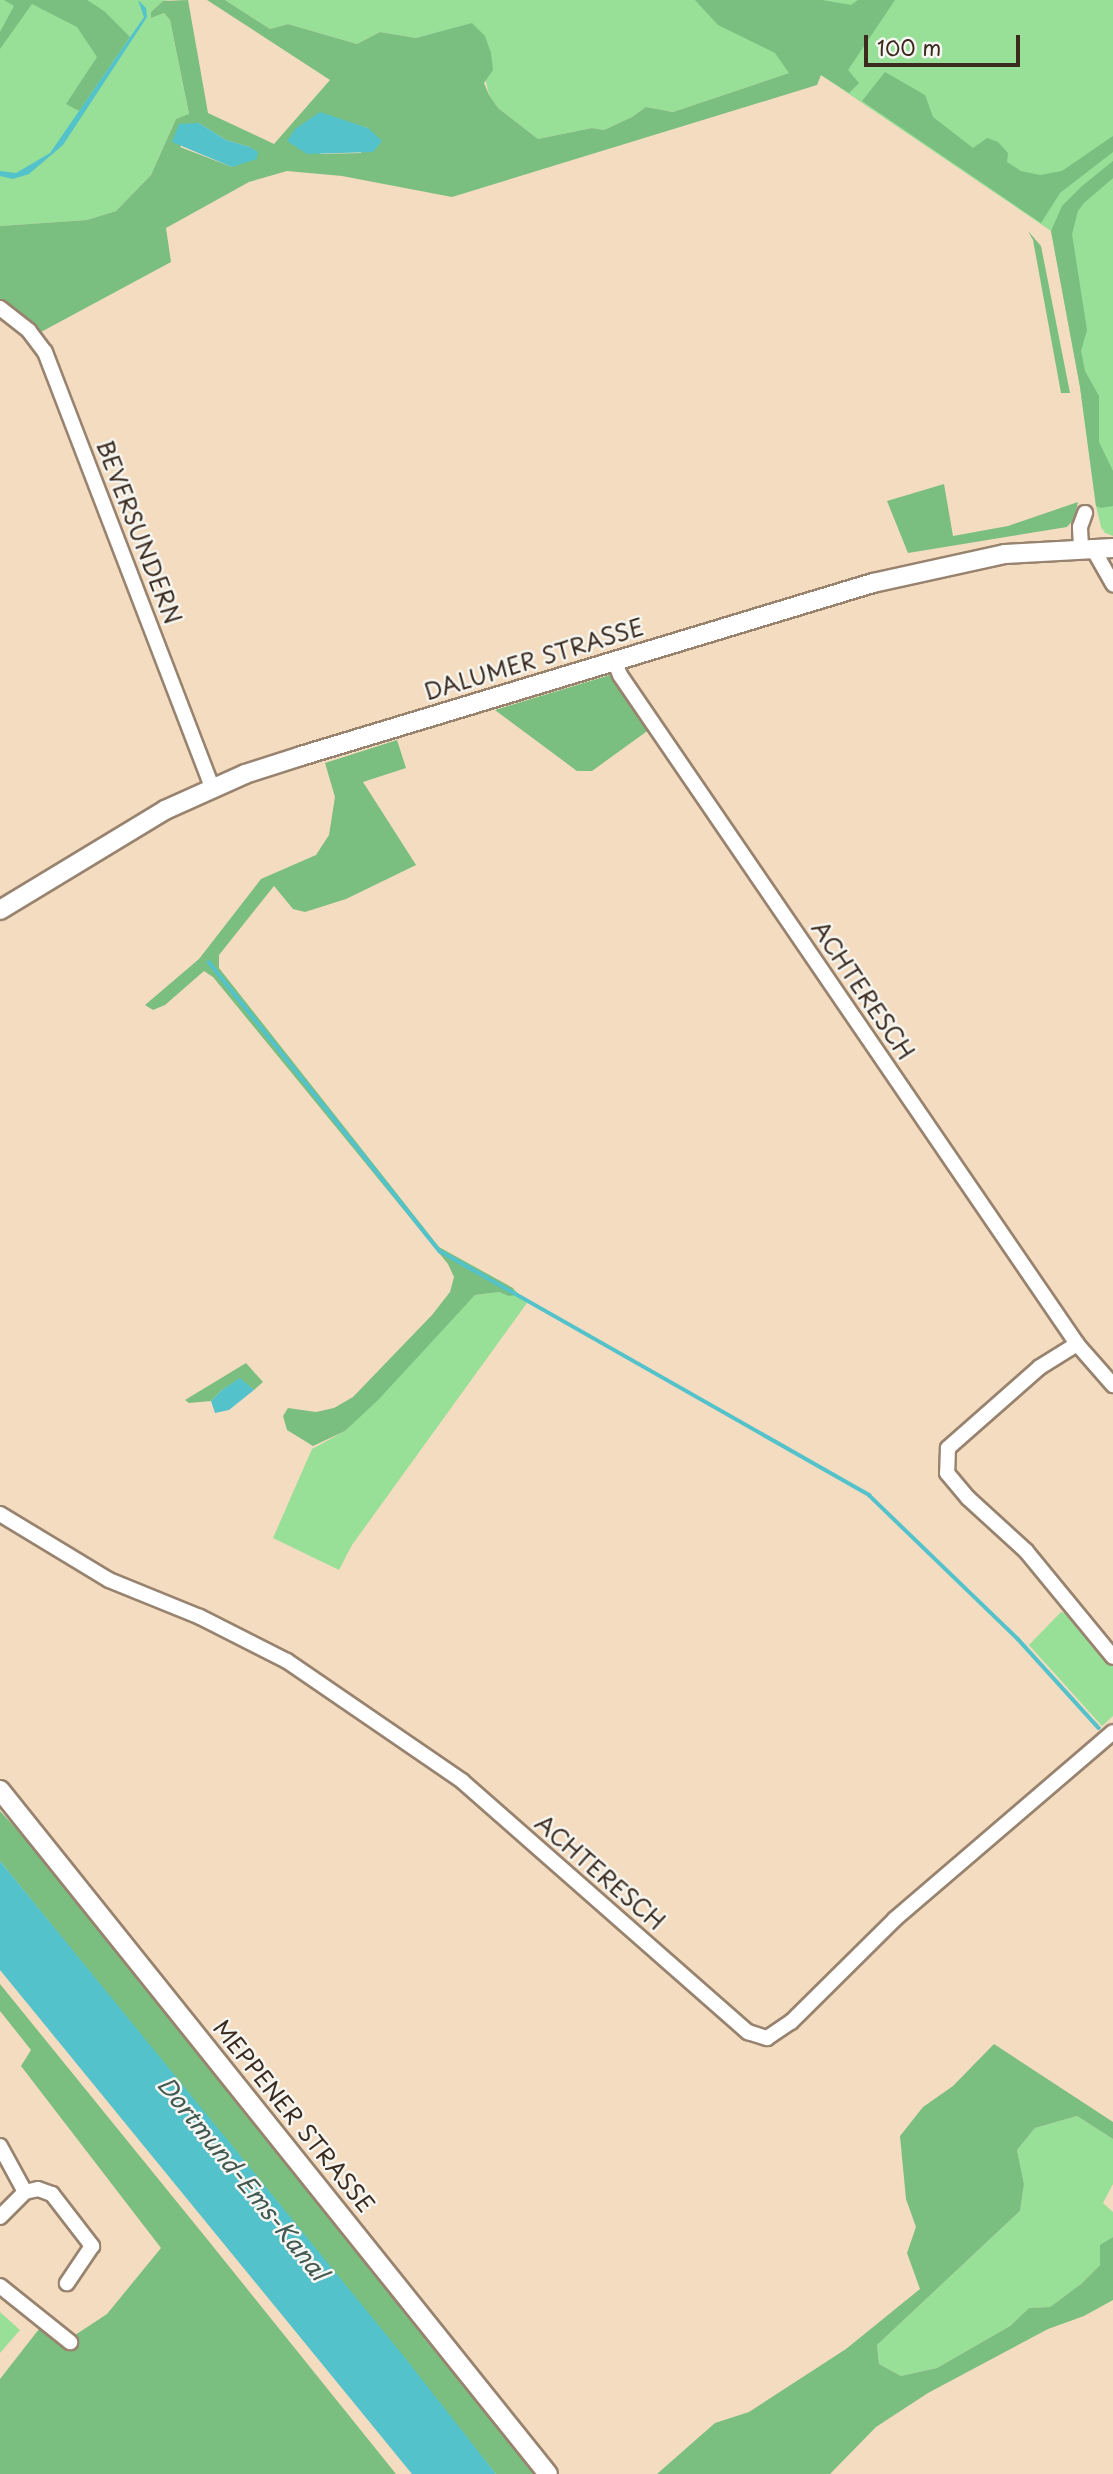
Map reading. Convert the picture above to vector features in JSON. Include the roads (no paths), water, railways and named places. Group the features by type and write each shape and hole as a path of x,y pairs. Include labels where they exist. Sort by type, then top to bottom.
{"main road":[{"name":"DALUMER STRASSE","path":"0,910 128,831 212,787 301,756 614,660 930,568 1005,554 1086,547 1113,548"},
{"name":"MEPPENER STRASSE","path":"0,1790 548,2474"}],"street":[{"name":"BEVERSUNDERN","path":"0,308 29,331 45,352 212,787"},
{"path":"1085,513 1080,527 1086,547 1113,584"},
{"name":"ACHTERESCH","path":"614,660 620,675 1077,1344 1113,1385"},
{"path":"1077,1344 1040,1367 948,1448 947,1472 968,1498 1026,1551 1113,1657"},
{"name":"ACHTERESCH","path":"0,1514 109,1580 200,1617 282,1658 353,1706 462,1781 748,2032 767,2038 791,2022 895,1919 1113,1732"},
{"path":"0,2146 25,2192"},
{"path":"0,2217 25,2192 38,2189 52,2194 92,2246 67,2283"},
{"path":"0,2286 70,2342"}],"water":[{"path":"138,0 146,8 147,17 63,145 29,174 13,179 0,176 0,171 16,173 50,153 144,17"},
{"path":"320,112 368,128 382,141 373,152 307,154 287,141 295,129"},
{"path":"199,123 226,140 250,147 258,152 257,159 232,167 172,142 179,124"},
{"path":"240,1378 254,1390 229,1410 215,1413 211,1401"},
{"name":"Dortmund-Ems-Kanal","path":"0,1861 402,2354 496,2474 412,2474 0,1970"}],"waterway":[{"path":"209,962 440,1251 869,1495 1018,1639 1099,1728"}]}
